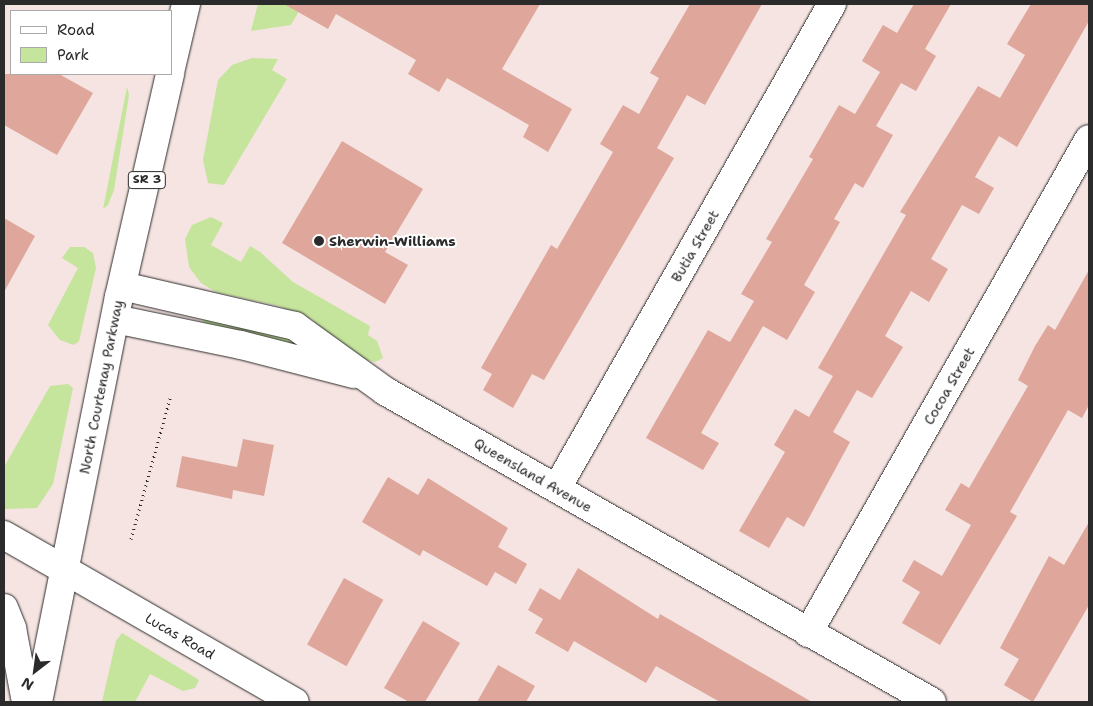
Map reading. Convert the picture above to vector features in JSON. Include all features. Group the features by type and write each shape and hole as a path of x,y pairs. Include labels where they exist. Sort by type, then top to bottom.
{"street":[{"path":"172,64 186,4"},
{"name":"Butia Street","path":"557,488 832,4"},
{"name":"North Courtenay Parkway","path":"38,702 115,319 170,75"},
{"name":"Cocoa Street","path":"808,633 1089,139"},
{"name":"Queensland Avenue","path":"122,286 295,326 325,346 360,376 932,702"},
{"path":"115,319 241,345 360,376"},
{"name":"Lucas Road","path":"4,535 295,702"},
{"path":"4,608 12,628 26,702"}],"path":[{"path":"131,539 171,394"}],"green space":[{"path":"258,4 303,4 291,25 251,31"},
{"path":"252,58 278,59 272,70 287,79 224,185 208,183 203,160 218,80 232,65"},
{"path":"127,87 129,95 114,190 108,205 103,209"},
{"path":"211,217 223,223 211,245 241,262 250,246 260,252 293,282 370,326 368,335 377,341 383,358 375,362 348,355 312,319 279,306 216,292 201,283 189,267 185,239 192,225"},
{"path":"70,247 84,247 93,253 96,268 79,341 74,345 60,340 48,325 78,268 62,258"},
{"path":"201,316 291,337 319,351 205,326"},
{"path":"68,384 73,388 53,484 37,508 4,509 4,467 50,386"},
{"path":"122,633 199,680 195,688 183,691 150,674 135,702 102,702 116,641"}],"building":[{"path":"284,4 540,4 502,69 572,109 548,152 523,137 529,125 447,78 439,92 408,74 416,60 336,14 328,29"},
{"path":"690,4 762,4 705,105 687,95 657,148 674,158 544,380 532,374 513,408 483,390 492,374 481,368 551,245 557,249 613,152 600,144 623,105 639,114 659,78 650,73"},
{"path":"914,4 951,4 925,49 936,56 916,91 901,83 876,126 893,135 863,188 855,183 834,219 840,222 804,285 815,292 787,340 763,326 701,433 719,443 703,470 646,438 708,330 730,342 754,301 741,294 772,242 766,239 813,159 809,157 839,105 855,114 880,72 862,61 883,25 897,33"},
{"path":"1031,4 1089,4 1089,21 1017,147 999,136 975,177 994,188 979,214 962,205 931,259 948,269 929,302 911,291 885,336 903,347 872,398 857,390 833,432 850,442 804,527 787,517 769,548 739,531 785,452 774,445 795,409 809,417 833,376 818,368 906,215 900,212 978,86 1000,98 1025,55 1007,44"},
{"path":"4,74 61,75 93,93 57,155 4,125"},
{"path":"342,141 423,189 385,252 408,265 385,304 282,243"},
{"path":"4,218 35,236 4,292"},
{"path":"1089,270 1089,405 1082,418 1068,410 1010,512 1017,516 940,645 902,623 920,592 902,581 914,560 942,576 971,525 945,510 961,483 969,488 1028,386 1018,380 1035,346 1048,325 1055,330"},
{"path":"243,439 274,445 264,496 233,490 232,499 176,487 182,456 237,467"},
{"path":"388,477 418,495 428,478 508,528 498,547 527,564 516,584 495,572 487,586 423,550 420,556 362,522"},
{"path":"1089,522 1089,605 1033,702 1004,685 1019,659 1000,648 1049,556 1064,565"},
{"path":"578,568 658,619 660,614 812,702 720,702 656,666 646,683 574,641 568,652 535,633 543,619 528,610 540,588 560,600"},
{"path":"344,578 383,600 347,666 307,644"},
{"path":"423,621 460,643 425,702 409,702 384,688"},
{"path":"498,665 535,686 526,702 477,702"}],"place":[{"name":"Sherwin-Williams","path":"319,241"}]}
